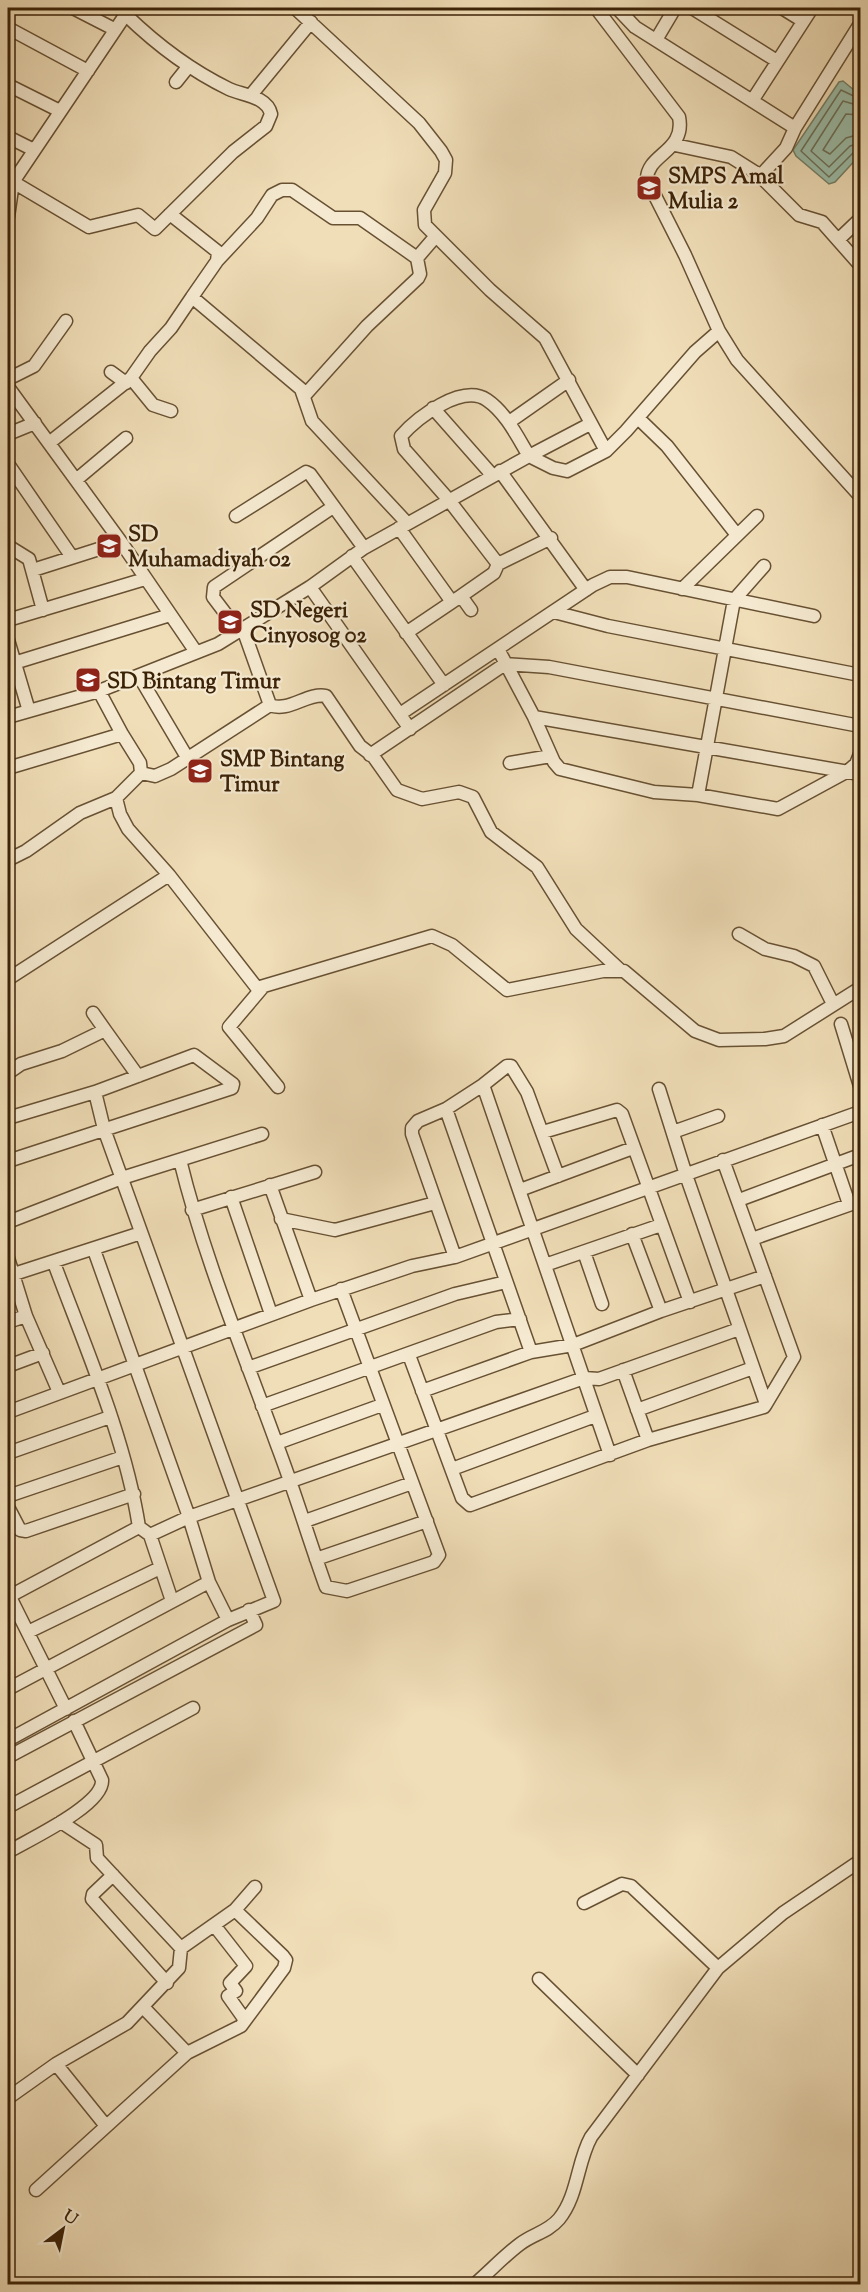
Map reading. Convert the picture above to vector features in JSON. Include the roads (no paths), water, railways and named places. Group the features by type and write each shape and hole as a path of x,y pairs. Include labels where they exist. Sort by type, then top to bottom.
{"street":[{"path":"73,8 114,29"},
{"path":"295,8 419,123 444,155 445,173 423,215 425,225 490,290 545,338 606,451"},
{"path":"596,8 679,117 680,128 675,145 648,170 647,180 685,255 719,331 745,371 861,496"},
{"path":"617,8 628,21 656,40 795,128"},
{"path":"656,40 673,8"},
{"path":"692,8 777,61"},
{"path":"782,8 803,21"},
{"path":"752,101 812,8"},
{"path":"8,217 10,190 34,150 128,11 188,67 236,92 251,95 270,108 271,117 268,123 233,152 155,229 138,215 89,227 10,190"},
{"path":"251,95 311,22"},
{"path":"758,174 768,170 786,148 795,128 861,24"},
{"path":"8,28 88,71"},
{"path":"176,82 188,67"},
{"path":"8,85 60,111"},
{"path":"8,137 34,150"},
{"path":"675,145 735,158 758,174 800,215 818,219 861,265"},
{"path":"49,443 128,380 171,328 217,261 256,218 272,195 282,190 292,190 333,218 360,218 417,258 420,274 367,326 305,394"},
{"path":"170,214 214,247 218,252 217,261"},
{"path":"839,239 861,219"},
{"path":"417,258 435,237"},
{"path":"192,297 305,394 306,409 312,421 403,526 457,599 471,610"},
{"path":"8,379 34,366 66,321"},
{"path":"498,564 448,499 404,449 401,441 406,431 433,408 448,401 478,397 487,400 509,422 529,456 554,468 567,471 606,451 695,352 719,331"},
{"path":"111,372 128,380 153,405 171,411"},
{"path":"509,422 568,380"},
{"path":"8,387 196,652"},
{"path":"433,408 496,473 551,538 586,590"},
{"path":"638,418 667,446 737,535"},
{"path":"8,434 35,423"},
{"path":"8,717 99,691 218,644 310,587 364,548 448,499 590,424"},
{"path":"76,480 126,438"},
{"path":"8,464 11,479 72,557"},
{"path":"236,516 306,472 310,474 364,548"},
{"path":"270,705 241,629 212,593 214,587 333,507"},
{"path":"682,589 757,516"},
{"path":"406,633 494,573 498,564 551,538"},
{"path":"33,570 120,542"},
{"path":"8,546 29,559 43,610"},
{"path":"352,556 444,685"},
{"path":"698,795 709,748 734,600 764,566"},
{"path":"400,714 586,590 602,580 616,576 814,616"},
{"path":"8,620 145,579"},
{"path":"310,587 410,729"},
{"path":"554,612 725,649 861,675"},
{"path":"14,663 170,615"},
{"path":"8,640 29,711"},
{"path":"498,649 534,717 551,756 560,769 654,792 698,795 778,809 848,771 856,764 861,754"},
{"path":"370,754 505,664 536,665 861,726"},
{"path":"139,676 188,759"},
{"path":"99,691 140,763 141,773"},
{"path":"141,773 160,775 270,705 279,707 308,698 326,696 360,746 370,754 395,789 404,794 434,799 463,792 473,797 491,832 537,867 576,929 620,970"},
{"path":"534,717 861,774"},
{"path":"8,768 122,734"},
{"path":"510,763 551,756"},
{"path":"8,860 26,851 80,813 116,798 141,773"},
{"path":"116,798 120,814 128,829 169,875 252,986 262,988 430,936 452,945 507,990 603,971 625,971 694,1031 719,1040 765,1039 784,1036 860,988"},
{"path":"8,980 169,875"},
{"path":"739,934 758,946 794,956 814,966 834,1004"},
{"path":"262,988 229,1027 278,1087"},
{"path":"93,1013 138,1076"},
{"path":"841,1024 861,1086"},
{"path":"8,1073 21,1064 62,1051 105,1030"},
{"path":"8,1118 95,1092 196,1055 233,1084 232,1088 8,1161"},
{"path":"455,1257 411,1131 418,1121 446,1109 483,1086 507,1066 514,1068 543,1132 558,1176"},
{"path":"483,1086 610,1455"},
{"path":"659,1089 686,1175 766,1404"},
{"path":"8,1740 228,1620 274,1601 104,1129 95,1092"},
{"path":"446,1109 531,1352"},
{"path":"543,1132 616,1110 622,1114 646,1188 690,1302"},
{"path":"8,1412 58,1392 98,1380 232,1327 340,1289 412,1266 455,1257 861,1112"},
{"path":"673,1132 718,1116"},
{"path":"752,1239 855,1202 835,1165 822,1125"},
{"path":"8,1222 122,1178 217,1146 262,1134"},
{"path":"520,1190 633,1148"},
{"path":"739,1200 861,1155"},
{"path":"180,1160 192,1210 232,1327 277,1443 326,1587 342,1592 434,1562 439,1555 340,1289"},
{"path":"409,1355 462,1498 467,1504 475,1506 648,1440 761,1410 794,1357 723,1160"},
{"path":"192,1210 315,1172"},
{"path":"270,1185 311,1300"},
{"path":"231,1197 271,1314"},
{"path":"281,1219 335,1230 435,1203"},
{"path":"545,1265 661,1225"},
{"path":"10,1276 141,1233"},
{"path":"632,1234 661,1311"},
{"path":"94,1250 189,1517 209,1582 228,1620"},
{"path":"584,1252 602,1304"},
{"path":"8,1258 10,1276 58,1392"},
{"path":"54,1263 98,1380 144,1531 172,1601"},
{"path":"422,1391 531,1352 573,1345 661,1311 765,1276"},
{"path":"248,1368 454,1294 506,1282"},
{"path":"8,1322 26,1316"},
{"path":"262,1406 496,1322 520,1319"},
{"path":"66,1709 9,1594 144,1531 237,1502 584,1378 599,1379 739,1329"},
{"path":"8,1366 43,1353"},
{"path":"637,1410 753,1368"},
{"path":"623,1370 648,1440"},
{"path":"277,1443 382,1405"},
{"path":"452,1469 596,1416"},
{"path":"8,1453 110,1417"},
{"path":"8,1496 123,1457"},
{"path":"305,1521 412,1483"},
{"path":"8,1507 20,1530 26,1531 134,1494"},
{"path":"316,1559 427,1521"},
{"path":"28,1632 160,1568"},
{"path":"8,1687 209,1582"},
{"path":"8,1757 256,1625 249,1610"},
{"path":"8,1807 193,1708"},
{"path":"8,1852 61,1822 88,1803 101,1789 102,1780 74,1721"},
{"path":"8,2098 56,2064 122,2027 179,1968 181,1948 95,1857 96,1845 61,1822"},
{"path":"475,2284 522,2242 549,2230 560,2218 568,2202 585,2147 717,1968 783,1913 861,1861"},
{"path":"113,1875 93,1894 92,1899 167,1983"},
{"path":"584,1903 622,1884 631,1886 717,1968"},
{"path":"181,1948 235,1910 255,1887"},
{"path":"36,2190 187,2053 232,2032 245,2020 284,1968 286,1960 235,1910"},
{"path":"214,1925 246,1966 230,1983 236,1991 228,1996 245,2020"},
{"path":"539,1979 638,2074"},
{"path":"143,2007 187,2053"},
{"path":"56,2064 106,2126"}],"water":[{"path":"843,81 860,95 860,155 835,182 829,184 796,156 793,150 839,82"}],"place":[{"name":"SMPS Amal Mulia 2","path":"649,188"},
{"name":"SD Muhamadiyah 02","path":"109,546"},
{"name":"SD Negeri Cinyosog 02","path":"230,622"},
{"name":"SD Bintang Timur","path":"88,680"},
{"name":"SMP Bintang Timur","path":"200,771"}]}
